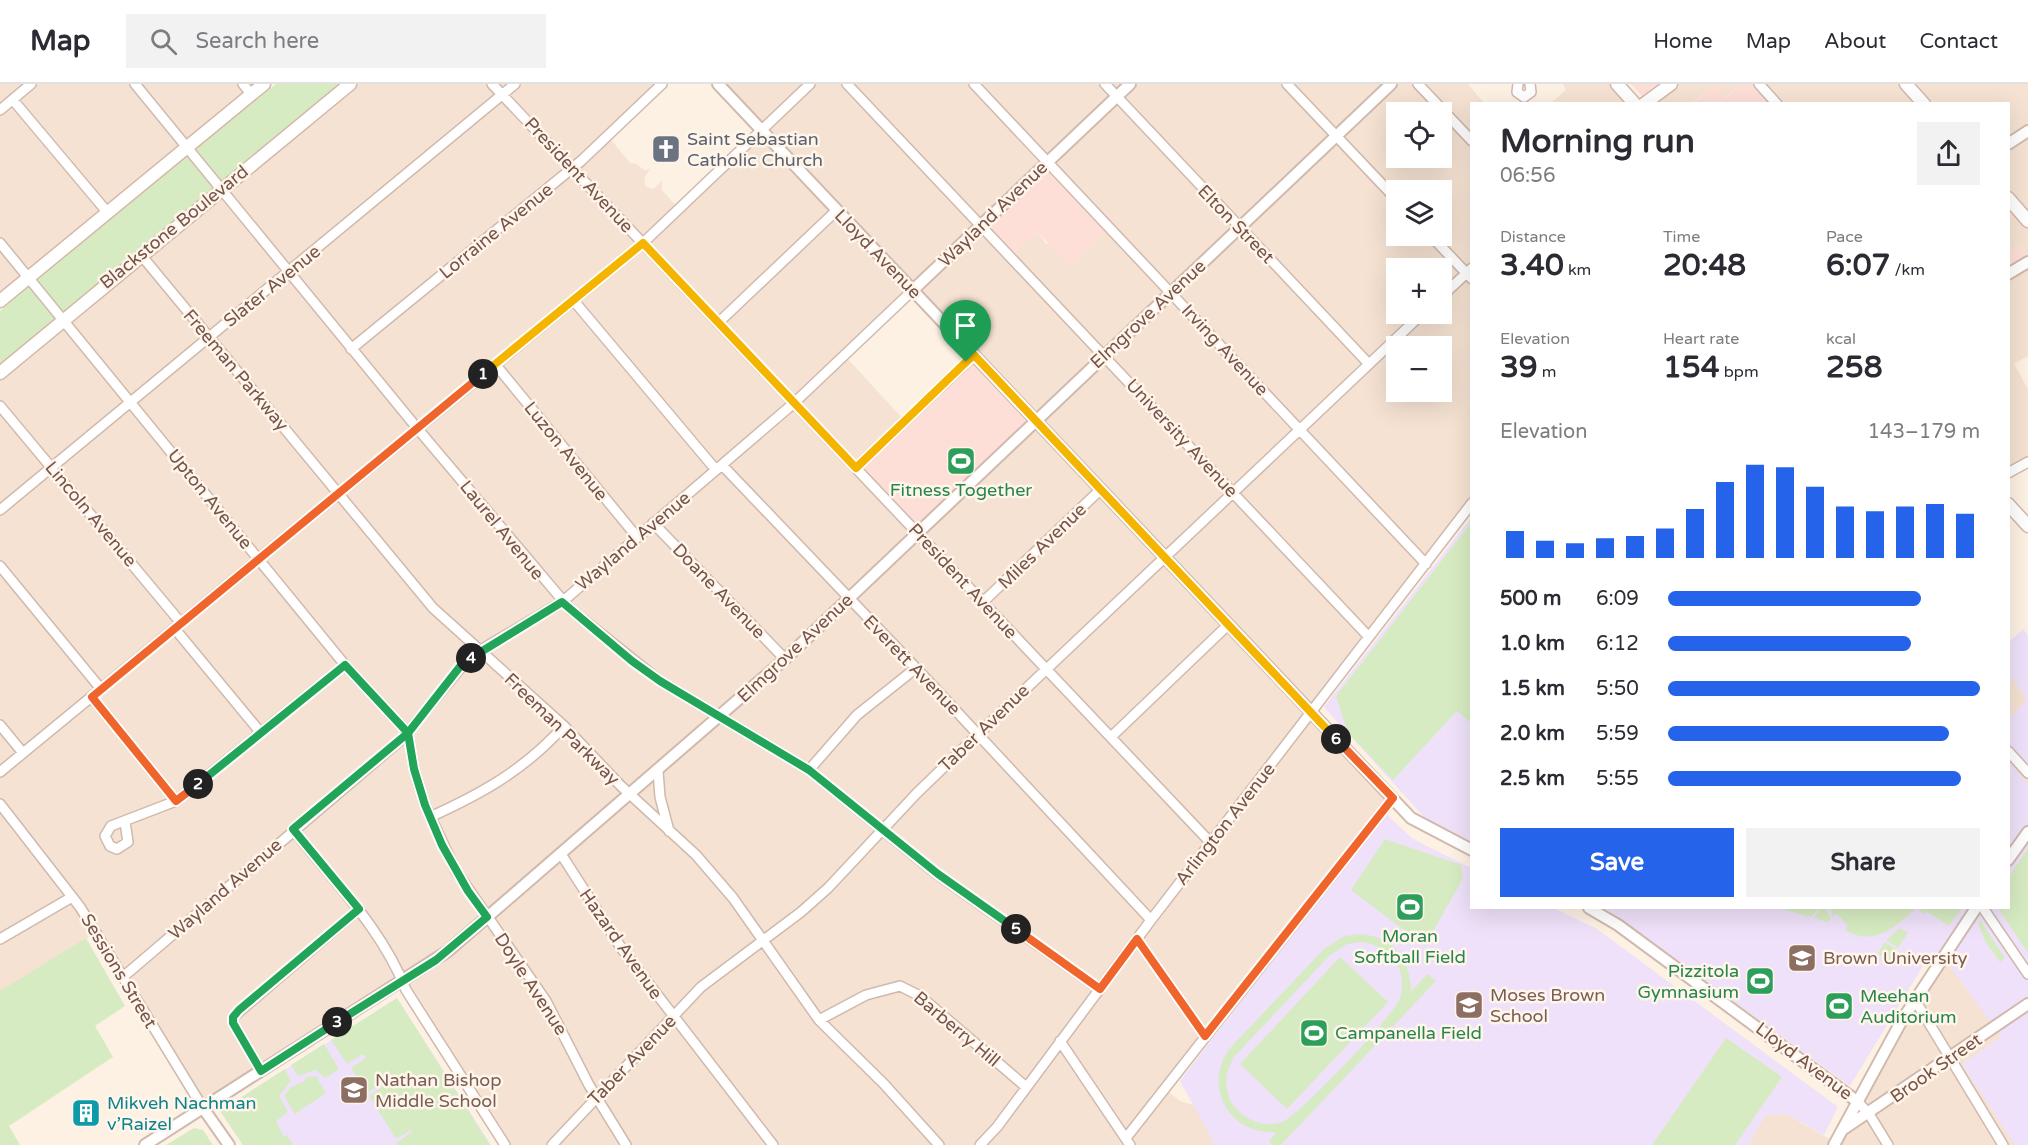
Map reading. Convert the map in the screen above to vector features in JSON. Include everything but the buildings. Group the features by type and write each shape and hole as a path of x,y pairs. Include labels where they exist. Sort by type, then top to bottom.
{"main road":[{"path":"0,301 186,147 247,89 264,84"},
{"name":"Blackstone Boulevard","path":"0,373 220,189 350,84"},
{"path":"1617,84 1633,102"},
{"path":"1647,102 1671,84"},
{"path":"1906,84 1922,102"},
{"path":"2010,200 2028,221"},
{"path":"2010,506 2028,526"}],"street":[{"path":"0,110 31,84"},
{"name":"Laurel Avenue","path":"135,84 351,349 562,602 632,661 719,718 809,770 938,874 1100,989"},
{"name":"President Avenue","path":"492,84 1210,842"},
{"name":"Slater Avenue","path":"0,510 515,84"},
{"name":"Lorraine Avenue","path":"351,349 572,168 662,84"},
{"name":"Lloyd Avenue","path":"718,84 1418,824 1470,849"},
{"path":"0,772 643,243 810,84"},
{"name":"University Avenue","path":"847,84 1368,636"},
{"name":"Irving Avenue","path":"975,84 1426,564"},
{"name":"Elton Street","path":"1105,84 1368,363"},
{"name":"Wayland Avenue","path":"123,977 293,829 408,733 462,664 479,651 562,602 794,403 1130,84"},
{"path":"1287,84 1386,188"},
{"name":"Elmgrove Avenue","path":"145,1145 436,960 561,854 785,658 1391,84"},
{"path":"1418,84 1470,139"},
{"path":"1518,84 1516,92 1524,97 1531,92 1530,84"},
{"path":"1759,84 1775,102"},
{"path":"13,100 108,213"},
{"path":"2010,143 2028,131"},
{"path":"718,323 837,210"},
{"name":"Upton Avenue","path":"0,243 345,665 408,733"},
{"path":"1442,246 1470,273 1452,288"},
{"name":"Freeman Parkway","path":"141,255 433,608 564,726 631,794 696,855 733,898 819,1020 884,1084 939,1145"},
{"path":"2010,273 2028,262"},
{"name":"Everett Avenue","path":"574,301 719,468 916,668 1151,920"},
{"name":"Taber Avenue","path":"552,1145 701,987 828,888 978,734 1046,668 1165,559 1411,324"},
{"path":"856,468 974,355"},
{"name":"Luzon Avenue","path":"495,364 637,537"},
{"name":"Lincoln Avenue","path":"0,406 52,467 261,733"},
{"path":"2010,472 2028,462"},
{"name":"Miles Avenue","path":"983,602 1101,489"},
{"name":"Arlington Avenue","path":"980,1145 1470,506"},
{"name":"Doane Avenue","path":"653,523 785,658"},
{"path":"0,566 101,689"},
{"path":"1111,737 1229,624"},
{"path":"125,822 176,801 345,665"},
{"path":"809,770 857,715 916,668"},
{"path":"92,697 176,801"},
{"path":"0,725 23,753"},
{"path":"430,817 503,781 542,749 564,726"},
{"path":"408,733 414,769 430,817 456,871 487,917"},
{"path":"2010,753 2028,773"},
{"path":"658,771 660,796 669,831"},
{"path":"1060,1041 1128,1141 1205,1036 1393,798"},
{"name":"Sessions Street","path":"0,804 72,897 203,1108 229,1145"},
{"path":"293,829 359,909 399,970 403,981 505,1145"},
{"path":"2010,857 2028,832"},
{"name":"Hazard Avenue","path":"561,854 622,949 772,1145"},
{"path":"0,939 72,897"},
{"path":"261,1071 233,1023 233,1017 359,909"},
{"name":"Lloyd Avenue","path":"1590,909 1614,921 1858,1102 1869,1114 1888,1145"},
{"path":"1834,1145 1915,1000 1976,909"},
{"path":"1984,909 2028,974"},
{"name":"Doyle Avenue","path":"487,917 546,1001 596,1097 626,1145"},
{"path":"1137,939 1205,1036"},
{"name":"Barberry Hill","path":"819,1020 866,995 891,987 906,988 920,996 1025,1086"},
{"path":"1915,1000 2003,1145"},
{"name":"Brook Street","path":"1842,1130 1869,1114 2028,1004"}],"shaded area":[{"path":"0,84 263,84 0,301"},
{"path":"347,84 660,84 608,136 630,163 637,164 644,170 650,169 644,178 646,187 653,189 662,181 662,190 677,207 762,129 721,84 1468,84 1483,102 1470,102 1470,507 1315,710 1393,797 1165,1089 1180,1101 1193,1105 1226,1145 505,1145 407,980 206,1105 98,931 0,995 0,369","holes":["1052,161 1110,221 1046,244 1039,233 1022,246","913,290 1035,420 904,420 845,356"]},
{"path":"1563,84 1621,84 1637,102 1552,102 1566,90"},
{"path":"1631,84 1659,84 1642,96"},
{"path":"1671,84 1739,84 1725,98 1710,89 1693,102 1647,102"},
{"path":"1739,84 1765,84 1782,102 1694,102 1710,89 1717,87 1726,98"},
{"path":"1765,84 2028,84 2028,259 2020,245 2010,250 2010,102 1782,102"},
{"path":"1052,161 1112,225 1070,267 1039,233 1013,254 987,229 987,220"},
{"path":"2020,245 2028,259 2010,272 2010,250"},
{"path":"2028,261 2028,356 2014,364 2028,389 2028,464 2010,474 2010,272"},
{"path":"975,353 1036,417 918,530 859,470"},
{"path":"1470,519 1470,840 1425,818 1324,707"},
{"path":"2023,629 2028,635 2028,773 2010,752 2010,718 2027,699 2010,676 2010,641"},
{"path":"2010,668 2028,693 2028,831 2010,836"},
{"name":"Brown University","path":"2010,763 2028,784 2028,1145 2015,1145 1962,1064 2001,1037 1949,965 1932,951 1850,1086 1606,909 2010,909"},
{"name":"Moses Brown School","path":"1385,813 1413,839 1470,868 1470,909 1556,909 1597,929 1838,1107 1824,1135 1786,1114 1765,1116 1748,1145 1215,1145 1180,1081"},
{"path":"1976,909 2028,1145 1748,1145 1765,1116 1786,1114 1835,1142"},
{"name":"Nathan Bishop Middle School","path":"397,998 491,1145 243,1145 220,1111"}],"green space":[{"path":"276,84 342,84 0,365 0,311 110,216"},
{"path":"1470,524 1470,722 1457,711 1393,780 1348,733 1336,696"},
{"name":"Moran Softball Field","path":"1385,839 1461,865 1463,878 1425,946 1351,890"},
{"path":"2028,848 2028,953 1999,909 2010,909 2010,875"},
{"path":"1788,909 1818,909 1811,917 1785,910"},
{"path":"1820,909 1826,909 1831,920 1827,922 1814,918"},
{"path":"1830,909 1915,909 1892,928 1874,936 1865,937 1845,930 1848,926 1837,914 1833,917"},
{"path":"1922,909 1961,909 1949,926 1926,911 1924,914 1919,911"},
{"path":"1980,920 2005,958 2000,962 1986,943 1978,923"},
{"path":"1900,928 1908,933 1898,948 1886,940"},
{"path":"1360,934 1372,936 1391,945 1404,960 1411,992 1427,974 1436,981 1281,1145 1272,1145 1269,1141 1277,1132 1260,1131 1245,1126 1233,1117 1225,1105 1220,1092 1219,1077 1222,1062 1231,1047 1324,949 1344,936","holes":["1360,942 1370,944 1388,954 1400,969 1402,989 1393,1010 1344,1065 1291,1116 1282,1122 1268,1124 1243,1115 1233,1105 1227,1087 1227,1075 1234,1057 1330,955 1347,944"]},
{"path":"86,938 125,1006 95,1026 113,1057 9,1126 20,1145 0,1145 0,991"},
{"path":"1885,942 1897,950 1888,962 1878,953"},
{"name":"Campanella Field","path":"1340,957 1388,1002 1287,1109 1240,1064"},
{"path":"397,998 490,1145 398,1145 396,1143 412,1132 411,1130 396,1139 369,1096 383,1086 381,1084 367,1093 351,1068 366,1058 363,1054 347,1064 331,1040"},
{"path":"1726,1038 1782,1077 1735,1145 1652,1145"},
{"path":"324,1044 339,1069 325,1078 316,1070 298,1076 291,1065"},
{"path":"285,1069 291,1081 279,1096 288,1112 276,1121 284,1137 287,1135 293,1145 243,1145 220,1111"},
{"path":"316,1076 326,1093 295,1114 284,1096 291,1087 305,1081 305,1078"},
{"path":"194,1128 203,1130 213,1145 166,1145"}],"place":[{"name":"Saint Sebastian Catholic Church","path":"666,149"},
{"name":"Fitness Together","path":"961,461"},
{"name":"Moran Softball Field","path":"1410,907"},
{"name":"Brown University","path":"1802,958"},
{"name":"Pizzitola Gymnasium","path":"1760,981"},
{"name":"Moses Brown School","path":"1469,1005"},
{"name":"Meehan Auditorium","path":"1839,1006"},
{"name":"Campanella Field","path":"1314,1033"},
{"name":"Nathan Bishop Middle School","path":"354,1090"},
{"name":"Mikveh Nachman v’Raizel","path":"86,1113"}],"route":[{"path":"966,362 856,468 643,243 92,697 176,801 345,665 408,733 414,769 425,805 442,845 468,891 487,917 436,960 261,1071 233,1023 233,1017 359,909 293,829 408,733 462,664 479,651 562,602 632,661 660,681 809,770 938,874 1100,989 1137,939 1205,1036 1393,798 974,355 966,362"}]}
